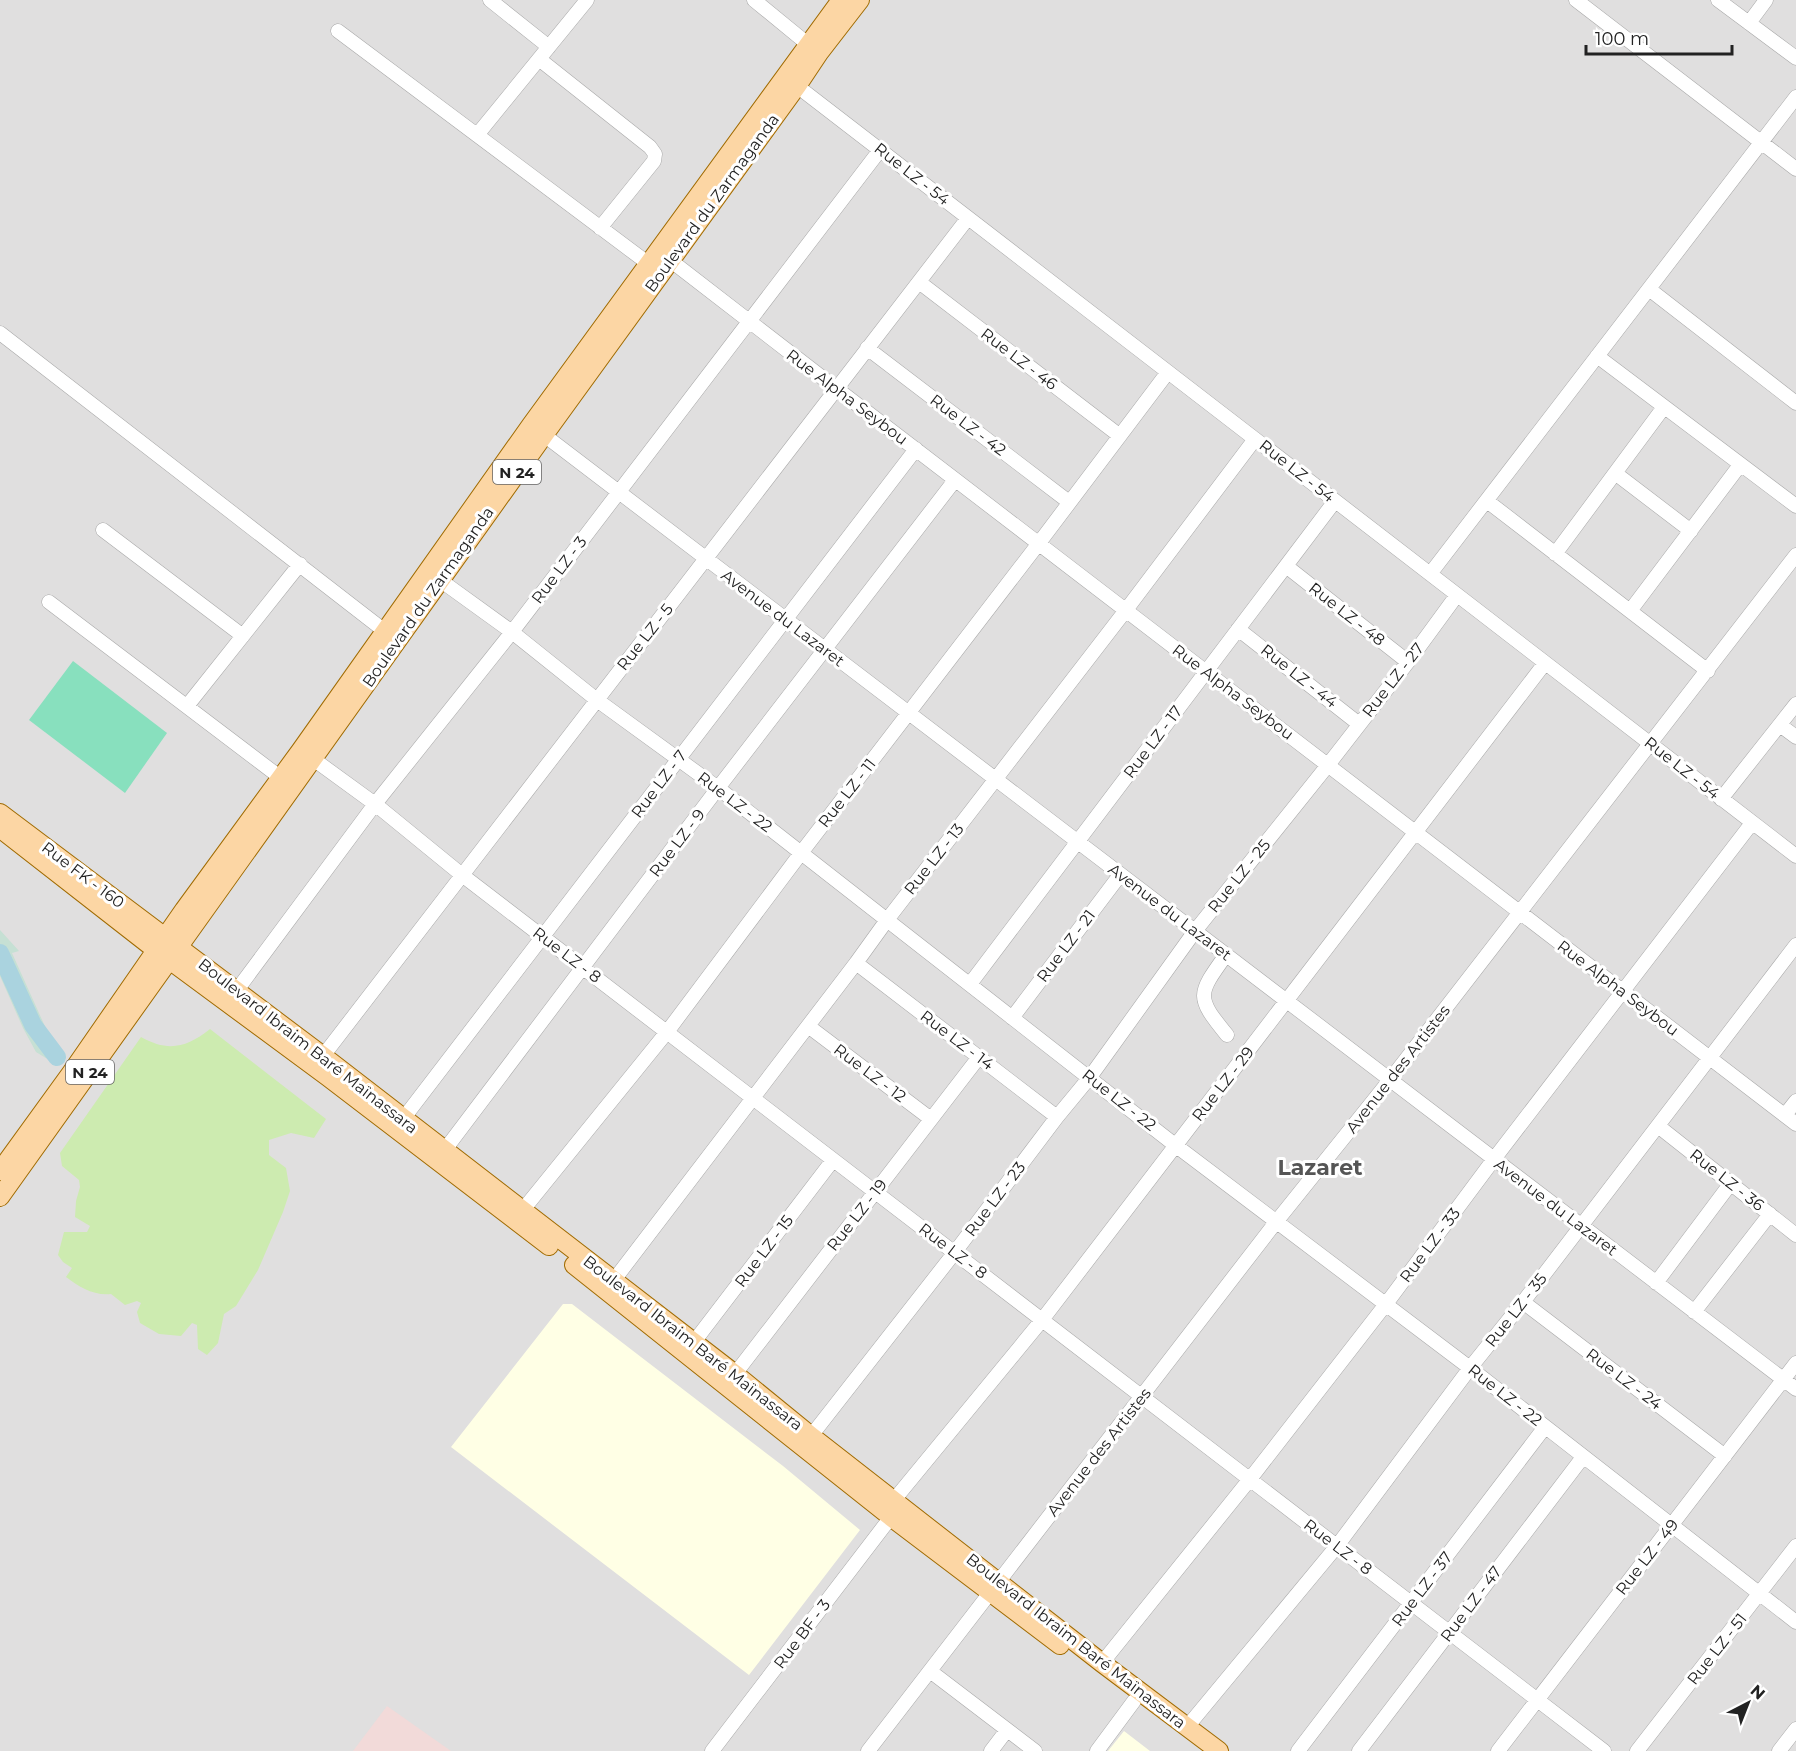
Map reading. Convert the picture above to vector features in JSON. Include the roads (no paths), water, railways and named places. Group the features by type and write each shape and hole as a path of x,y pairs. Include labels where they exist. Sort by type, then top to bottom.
{"main road":[{"name":"Boulevard du Zarmaganda","path":"0,1197 168,948 307,755 440,580 797,86 813,49 841,0"},
{"name":"Boulevard du Zarmaganda","path":"2,1165 71,1073 145,966 168,948 184,910 280,778 307,755 386,632 531,425 649,264 813,49 860,0"},
{"name":"Rue FK - 160","path":"0,813 136,924"},
{"name":"Rue FK - 160","path":"0,829 168,948"},
{"path":"145,966 136,924 170,916 184,910"},
{"name":"Boulevard Ibraim Baré Maïnassara","path":"168,948 237,990 614,1280 811,1436 892,1508"},
{"name":"Boulevard Ibraim Baré Maïnassara","path":"168,948 328,1077 892,1508 1200,1751"},
{"name":"Boulevard Ibraim Baré Maïnassara","path":"994,1587 1102,1663 1219,1751"}],"street":[{"path":"490,0 549,47"},
{"path":"477,135 587,0"},
{"path":"754,0 813,49"},
{"path":"1576,0 1796,169"},
{"path":"1718,0 1796,58"},
{"path":"1749,23 1766,0"},
{"path":"338,31 649,264"},
{"path":"539,59 650,147 655,154 654,160 600,228"},
{"name":"Rue LZ - 54","path":"797,86 1796,856"},
{"path":"1430,574 1796,97"},
{"name":"Rue LZ - 3","path":"237,990 375,804 512,632 880,150"},
{"name":"Rue LZ - 5","path":"323,1056 968,218"},
{"name":"Rue Alpha Seybou","path":"670,260 1790,1120"},
{"name":"Rue LZ - 46","path":"919,282 1120,436"},
{"path":"1649,289 1795,399"},
{"path":"0,333 386,632"},
{"name":"Rue LZ - 42","path":"867,348 1069,502"},
{"path":"1598,356 1796,506"},
{"name":"Rue LZ - 11","path":"522,1210 667,1032 801,852 1168,372"},
{"path":"1555,554 1664,407"},
{"name":"Avenue du Lazaret","path":"544,435 1796,1389"},
{"name":"Rue LZ - 13","path":"614,1280 1255,439"},
{"name":"Rue LZ - 7","path":"404,1119 916,449"},
{"path":"1630,611 1740,465"},
{"path":"1615,473 1690,531"},
{"name":"Rue LZ - 9","path":"444,1150 955,480"},
{"name":"Rue LZ - 17","path":"970,984 1335,501"},
{"path":"1487,501 1708,671"},
{"path":"103,530 243,636"},
{"name":"Avenue des Artistes","path":"868,1751 1276,1222 1390,1080 1796,555"},
{"path":"187,706 300,564"},
{"name":"Rue LZ - 48","path":"1286,566 1408,662"},
{"name":"Rue LZ - 22","path":"440,580 512,632 597,700 718,788 1175,1145 1470,1368 1796,1622"},
{"name":"Rue LZ - 27","path":"1328,765 1457,595"},
{"path":"49,602 280,778"},
{"name":"Rue LZ - 44","path":"1239,629 1359,724"},
{"name":"Rue LZ - 29","path":"892,1508 1042,1320 1545,663"},
{"path":"1721,799 1796,704"},
{"path":"1780,724 1796,737"},
{"name":"Rue LZ - 8","path":"307,755 375,804 462,875 1604,1751"},
{"name":"Rue LZ - 25","path":"1090,1077 1195,931 1328,765"},
{"name":"Rue LZ - 33","path":"1102,1663 1250,1479 1386,1304 1494,1159 1752,823"},
{"name":"Rue LZ - 21","path":"1012,1018 1120,875"},
{"name":"Rue LZ - 35","path":"1187,1727 1337,1546 1470,1368 1796,945"},
{"path":"1226,955 1209,979 1204,992 1204,1003 1227,1035"},
{"name":"Rue LZ - 14","path":"856,963 1057,1117"},
{"name":"Rue LZ - 12","path":"808,1026 931,1119"},
{"name":"Rue LZ - 19","path":"735,1374 979,1056"},
{"name":"Rue LZ - 23","path":"811,1436 1090,1077"},
{"path":"1790,1120 1796,1101"},
{"name":"Rue LZ - 36","path":"1658,1126 1796,1234"},
{"name":"Rue LZ - 15","path":"694,1342 833,1160"},
{"path":"1656,1283 1731,1183"},
{"path":"1694,1312 1770,1214"},
{"name":"Rue LZ - 24","path":"1523,1302 1725,1456"},
{"name":"Rue LZ - 49","path":"1498,1751 1796,1363"},
{"name":"Rue LZ - 37","path":"1298,1751 1545,1427"},
{"name":"Rue LZ - 47","path":"1359,1751 1583,1457"},
{"name":"Rue BF - 3","path":"712,1751 892,1508"},
{"name":"Rue LZ - 51","path":"1637,1751 1796,1546"},
{"path":"930,1671 1035,1751"},
{"path":"1097,1751 1134,1701"},
{"path":"1779,1751 1796,1729"},
{"path":"991,1751 1007,1730"}],"waterway":[{"path":"0,953 33,1025 57,1057"}],"district":[{"name":"Lazaret","path":"1320,1167"}]}
